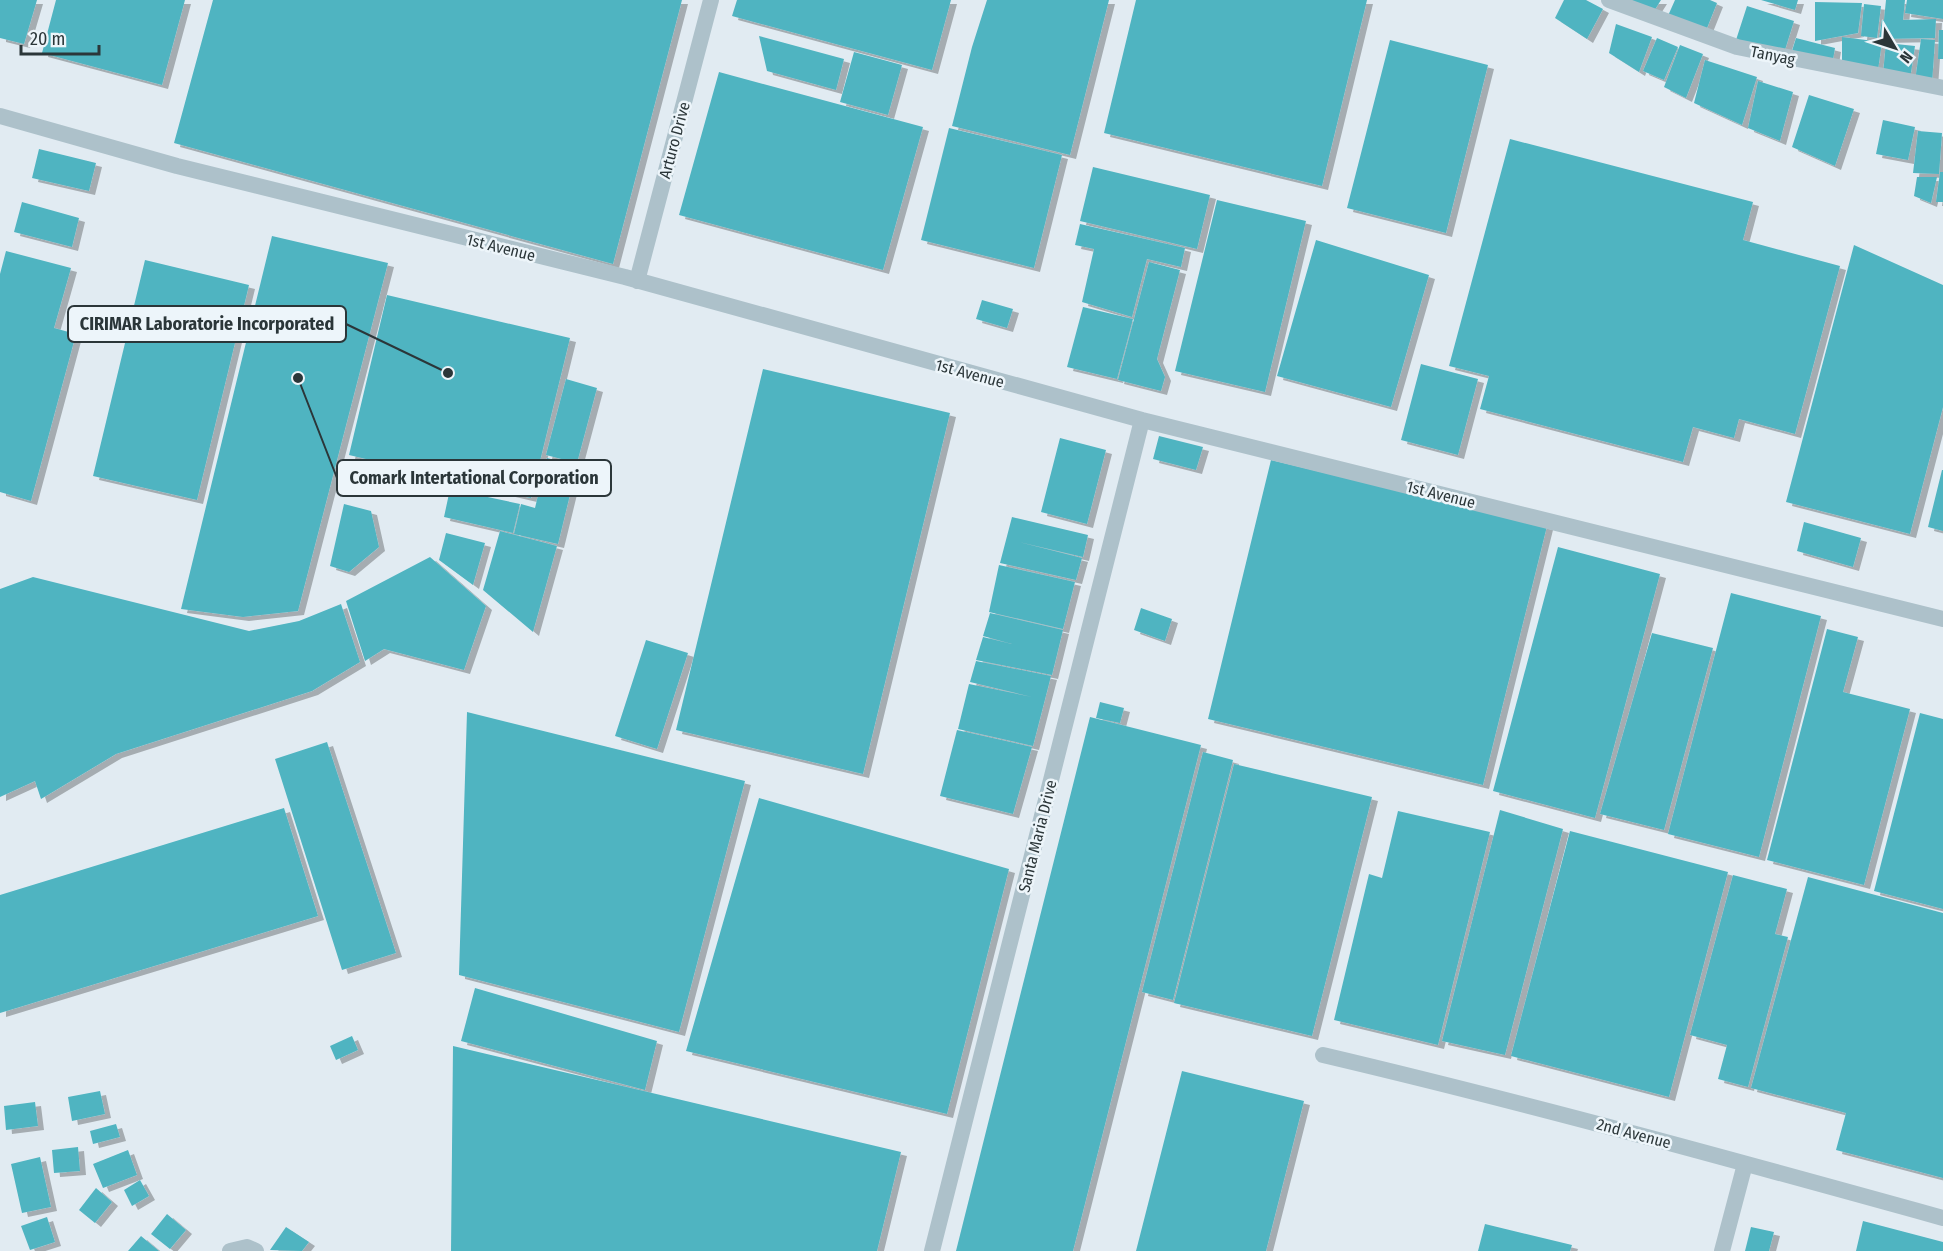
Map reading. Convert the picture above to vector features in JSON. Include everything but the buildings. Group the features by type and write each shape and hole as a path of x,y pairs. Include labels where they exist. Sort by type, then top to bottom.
{"street":[{"name":"Arturo Drive","path":"637,281 711,0"},
{"name":"Tanyag","path":"1609,0 1737,47 1943,88"},
{"name":"1st Avenue","path":"0,116 177,166 637,281 1142,420 1943,619"},
{"name":"Santa Maria Drive","path":"932,1251 1142,420"},
{"name":"2nd Avenue","path":"1323,1055 1432,1080 1943,1218"},
{"path":"1722,1251 1745,1164"},
{"path":"230,1251 247,1247 256,1251"}],"place":[{"name":"CIRIMAR Laboratorie Incorporated","path":"448,373"},
{"name":"Comark Intertational Corporation","path":"298,378"}]}
